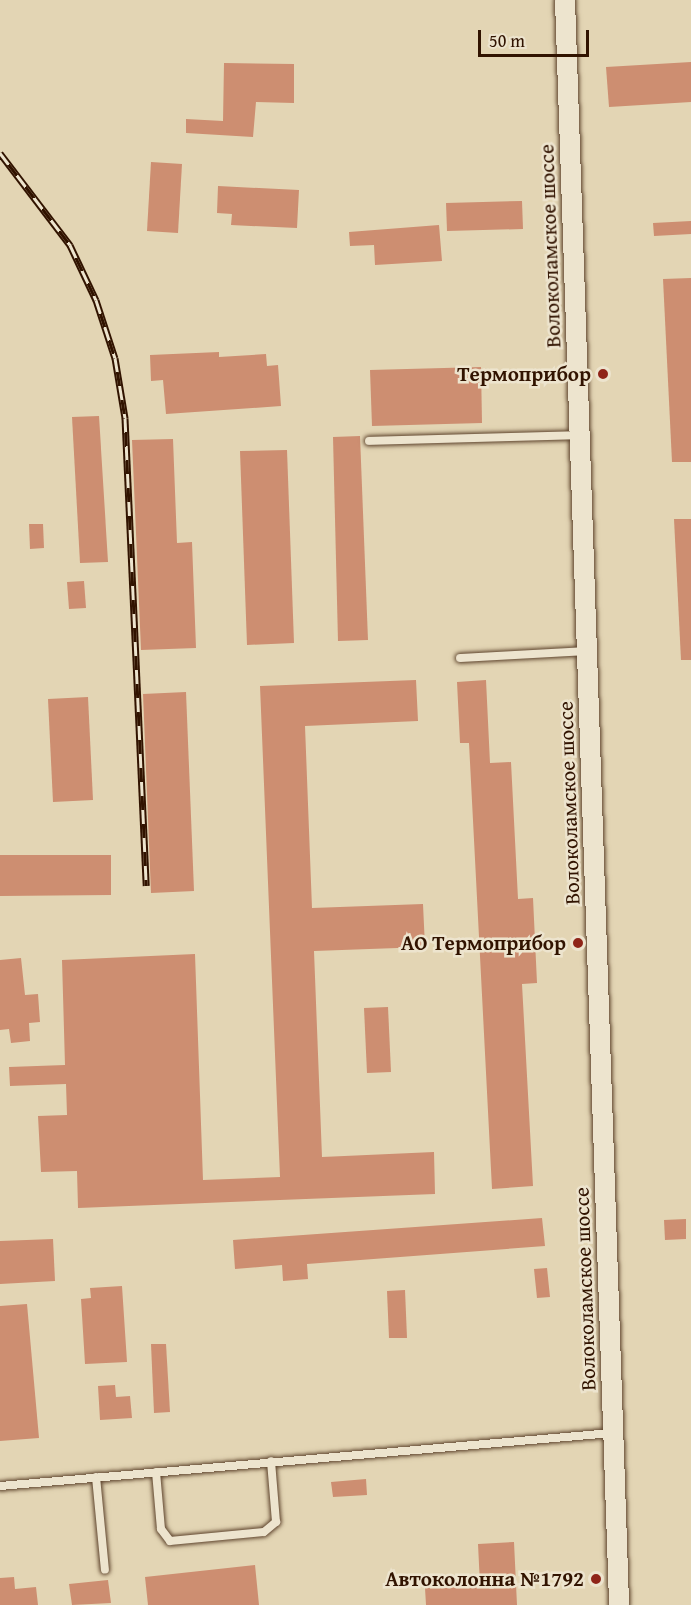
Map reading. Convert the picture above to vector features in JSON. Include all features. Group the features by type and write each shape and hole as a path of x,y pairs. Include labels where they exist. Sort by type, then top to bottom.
{"street":[{"name":"Волоколамское шоссе","path":"566,0 619,1605"}],"lane":[{"path":"369,441 580,435"},
{"path":"460,658 588,651"},
{"path":"0,1486 614,1433"},
{"path":"156,1472 161,1529 170,1541 264,1533 276,1522 271,1461"},
{"path":"96,1477 105,1570"}],"building":[{"path":"691,62 691,102 609,107 606,67"},
{"path":"224,63 294,64 294,103 256,102 253,137 186,133 186,119 223,121"},
{"path":"151,162 182,164 178,233 147,231"},
{"path":"218,186 299,190 297,228 231,225 232,214 217,213"},
{"path":"522,201 523,229 447,231 446,203"},
{"path":"691,221 691,234 654,236 653,223"},
{"path":"439,225 442,261 375,265 374,245 350,246 349,232"},
{"path":"691,278 691,462 672,462 663,279"},
{"path":"219,352 219,357 266,354 267,366 278,365 281,406 166,414 163,380 151,381 150,355"},
{"path":"481,367 482,423 372,426 370,370"},
{"path":"99,416 108,562 80,563 72,417"},
{"path":"360,436 368,640 338,641 333,437"},
{"path":"173,439 177,543 192,542 196,648 141,650 132,440"},
{"path":"287,450 294,643 247,645 240,451"},
{"path":"674,519 691,519 691,660 681,660"},
{"path":"29,524 43,524 44,548 30,549"},
{"path":"84,581 86,608 69,609 67,582"},
{"path":"416,680 418,721 305,726 312,908 423,904 425,947 314,951 322,1157 434,1152 435,1194 78,1208 77,1171 41,1172 38,1116 67,1115 66,1084 10,1086 9,1067 65,1065 62,960 195,954 203,1180 280,1177 260,686"},
{"path":"486,680 490,763 511,762 518,899 533,898 537,983 522,984 533,1186 492,1189 469,743 460,743 457,682"},
{"path":"186,692 194,891 151,893 143,694"},
{"path":"88,697 93,800 53,802 48,699"},
{"path":"0,855 111,855 111,895 0,896"},
{"path":"21,958 25,995 38,994 40,1022 29,1023 30,1041 11,1043 9,1029 0,1030 0,960"},
{"path":"388,1007 391,1072 367,1073 364,1008"},
{"path":"542,1218 545,1246 307,1264 308,1279 283,1281 282,1265 235,1269 233,1240"},
{"path":"686,1219 686,1239 665,1240 664,1220"},
{"path":"53,1239 55,1281 0,1284 0,1241"},
{"path":"547,1268 550,1297 537,1298 534,1269"},
{"path":"122,1286 127,1362 85,1364 81,1299 91,1298 90,1288"},
{"path":"405,1290 407,1338 389,1338 387,1291"},
{"path":"27,1304 39,1438 0,1441 0,1306"},
{"path":"151,1344 166,1344 170,1412 154,1413"},
{"path":"115,1385 116,1397 130,1396 132,1418 100,1420 98,1386"},
{"path":"366,1479 367,1495 333,1497 331,1482"},
{"path":"514,1542 517,1605 426,1605 425,1588 480,1585 478,1544"},
{"path":"255,1565 259,1605 148,1605 145,1577"},
{"path":"14,1577 15,1589 36,1587 38,1605 0,1605 0,1578"},
{"path":"108,1580 111,1603 72,1605 69,1584"}],"railway":[{"path":"0,153 70,245 96,300 115,358 125,418 146,886"}],"place":[{"name":"Термоприбор","path":"603,374"},
{"name":"АО Термоприбор","path":"578,943"},
{"name":"Автоколонна №1792","path":"596,1579"}]}
